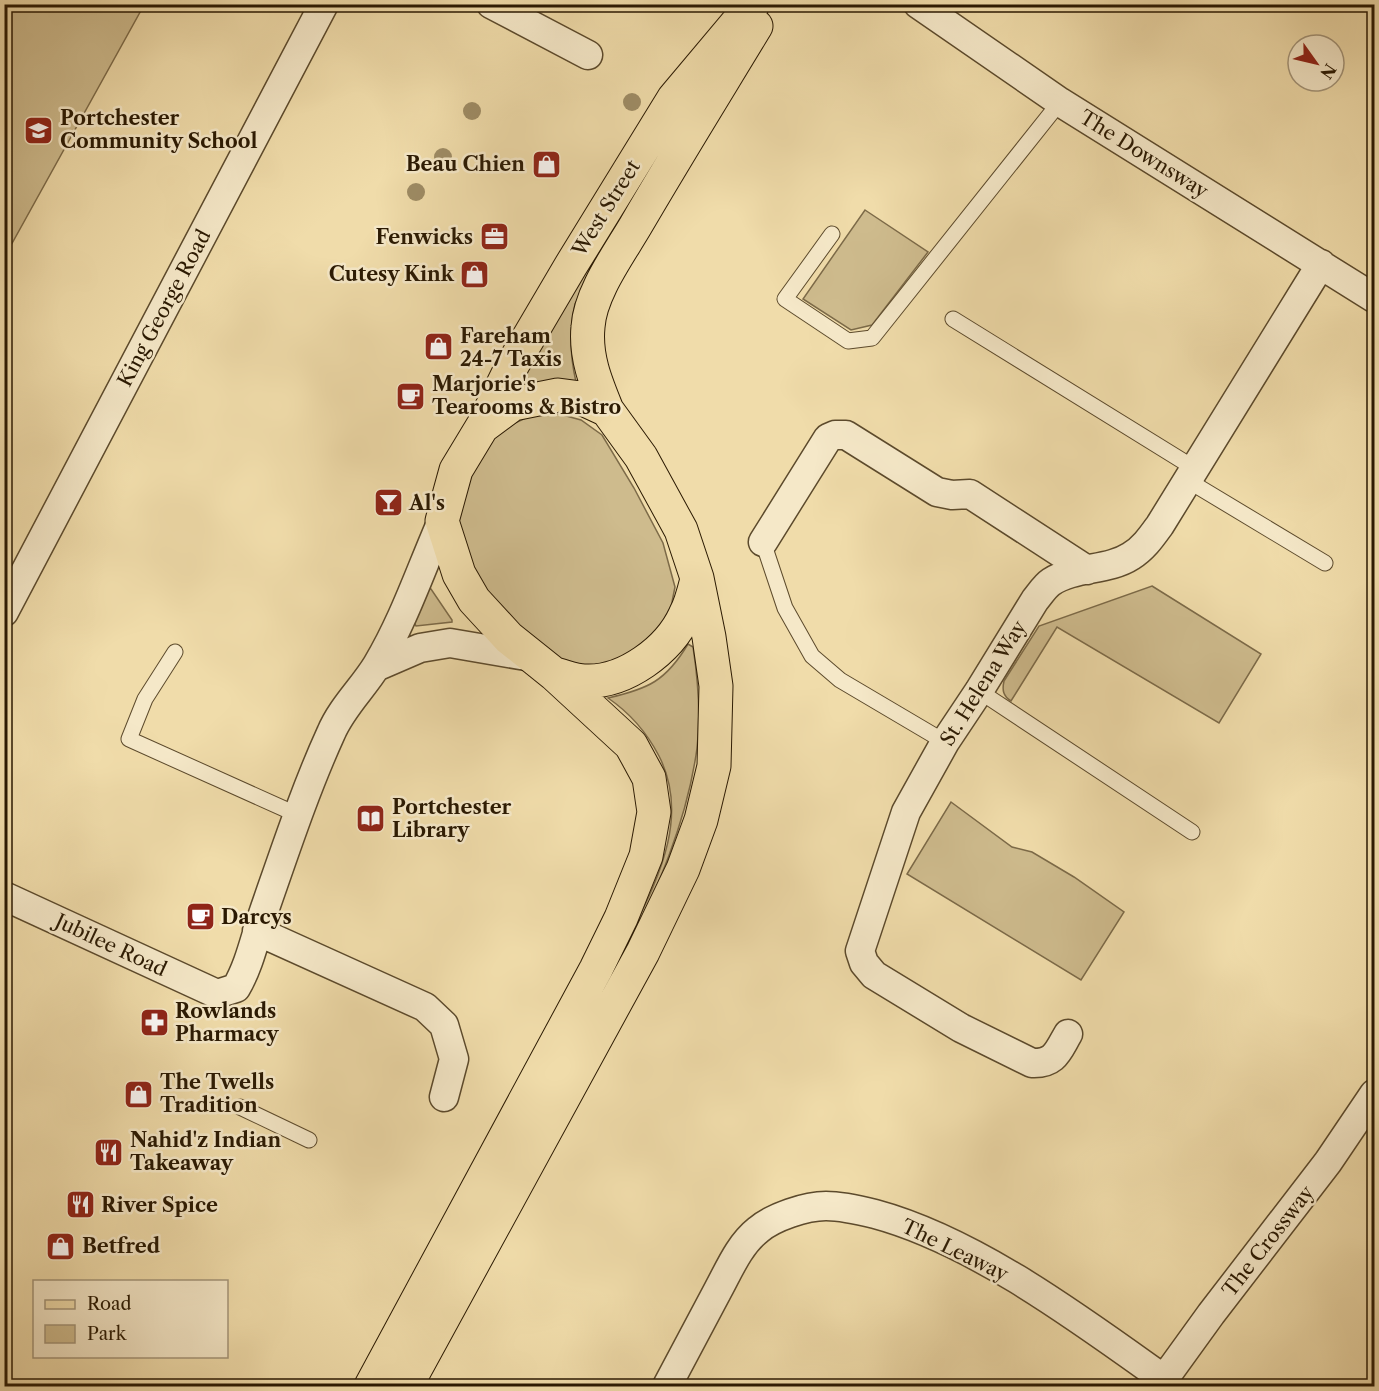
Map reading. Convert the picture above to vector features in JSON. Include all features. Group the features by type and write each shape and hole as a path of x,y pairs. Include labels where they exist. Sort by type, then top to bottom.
{"main road":[{"name":"West Street","path":"442,521 456,470 482,427 513,364 570,267 674,99 753,4"},
{"name":"West Street","path":"406,1386 621,993 683,869 701,820 714,766 716,686 697,578 681,530 661,490 641,457 607,410 591,373 588,325 603,281 770,4"},
{"path":"482,427 513,404 558,395 581,398 607,410"},
{"path":"371,1386 596,969 621,918 646,856 654,812 649,778 631,745 509,638 474,600 459,574 442,521"},
{"path":"543,666 585,681 608,679 642,664 676,630 685,616 697,578"}],"street":[{"name":"King George Road","path":"4,612 324,4"},
{"path":"491,4 588,55"},
{"name":"The Downsway","path":"918,4 1060,102 1374,298"},
{"name":"St. Helena Way","path":"1068,1034 1054,1058 1044,1063 1032,1063 961,1028 874,975 864,963 860,951 906,812 945,742 979,692 1035,600 1049,583 1069,573 1130,557 1145,545 1160,525 1322,264"},
{"path":"763,542 828,438 835,435 846,435 937,492 970,495 977,498 1087,570"},
{"path":"442,521 403,615 376,667 353,696 332,730 298,815 257,931 426,1007 444,1025 454,1059 444,1097"},
{"path":"376,667 420,648 450,644 543,666"},
{"name":"Jubilee Road","path":"4,896 217,994 236,988 245,971 257,931"},
{"name":"The Crossway","path":"1162,1383 1211,1314 1328,1162 1374,1094"},
{"name":"The Leaway","path":"667,1386 741,1249 758,1230 800,1210 825,1206 851,1208 895,1220 952,1245 1005,1273 1086,1324 1162,1383"}],"lane":[{"path":"832,234 785,299 848,341 872,338 1060,102"},
{"path":"953,319 1325,563"},
{"path":"763,542 785,608 812,656 840,680 945,742"},
{"path":"175,652 145,699 129,739 298,815"},
{"path":"979,692 1192,832"},
{"path":"240,1107 309,1140"}],"green space":[{"name":"Portchester Community School","path":"4,5 144,5 5,256"},
{"path":"690,100 575,304 571,343 576,382 523,387 518,385 611,224"},
{"path":"865,210 928,252 872,325 851,330 803,299"},
{"path":"559,414 581,420 602,435 663,543 675,587 670,612 661,627 621,661 585,666 556,660 478,590 457,527 462,495 486,445 500,432 515,423 530,416"},
{"path":"1152,586 1261,654 1219,723 1057,627 1011,701 1006,697 1003,690 1004,681 1039,626"},
{"path":"426,589 431,589 452,622 416,626 414,623"},
{"path":"688,644 693,647 698,684 697,748 686,803 659,882 624,959 393,1386 383,1386 631,934 651,891 667,847 671,824 672,802 668,779 649,738 630,716 608,698 655,682 672,667"},
{"path":"951,802 1012,847 1032,852 1074,877 1124,912 1081,980 907,874"}],"place":[{"name":"Portchester Community School","path":"39,130"},
{"name":"Beau Chien","path":"546,164"},
{"name":"Fenwicks","path":"494,237"},
{"name":"Cutesy Kink","path":"475,274"},
{"name":"Fareham 24-7 Taxis","path":"439,347"},
{"name":"Marjorie's Tearooms & Bistro","path":"411,396"},
{"name":"Al's","path":"388,503"},
{"name":"Portchester Library","path":"371,818"},
{"name":"Darcys","path":"200,917"},
{"name":"Rowlands Pharmacy","path":"154,1022"},
{"name":"The Twells Tradition","path":"139,1094"},
{"name":"Nahid'z Indian Takeaway","path":"109,1152"},
{"name":"River Spice","path":"80,1205"},
{"name":"Betfred","path":"61,1246"}]}
